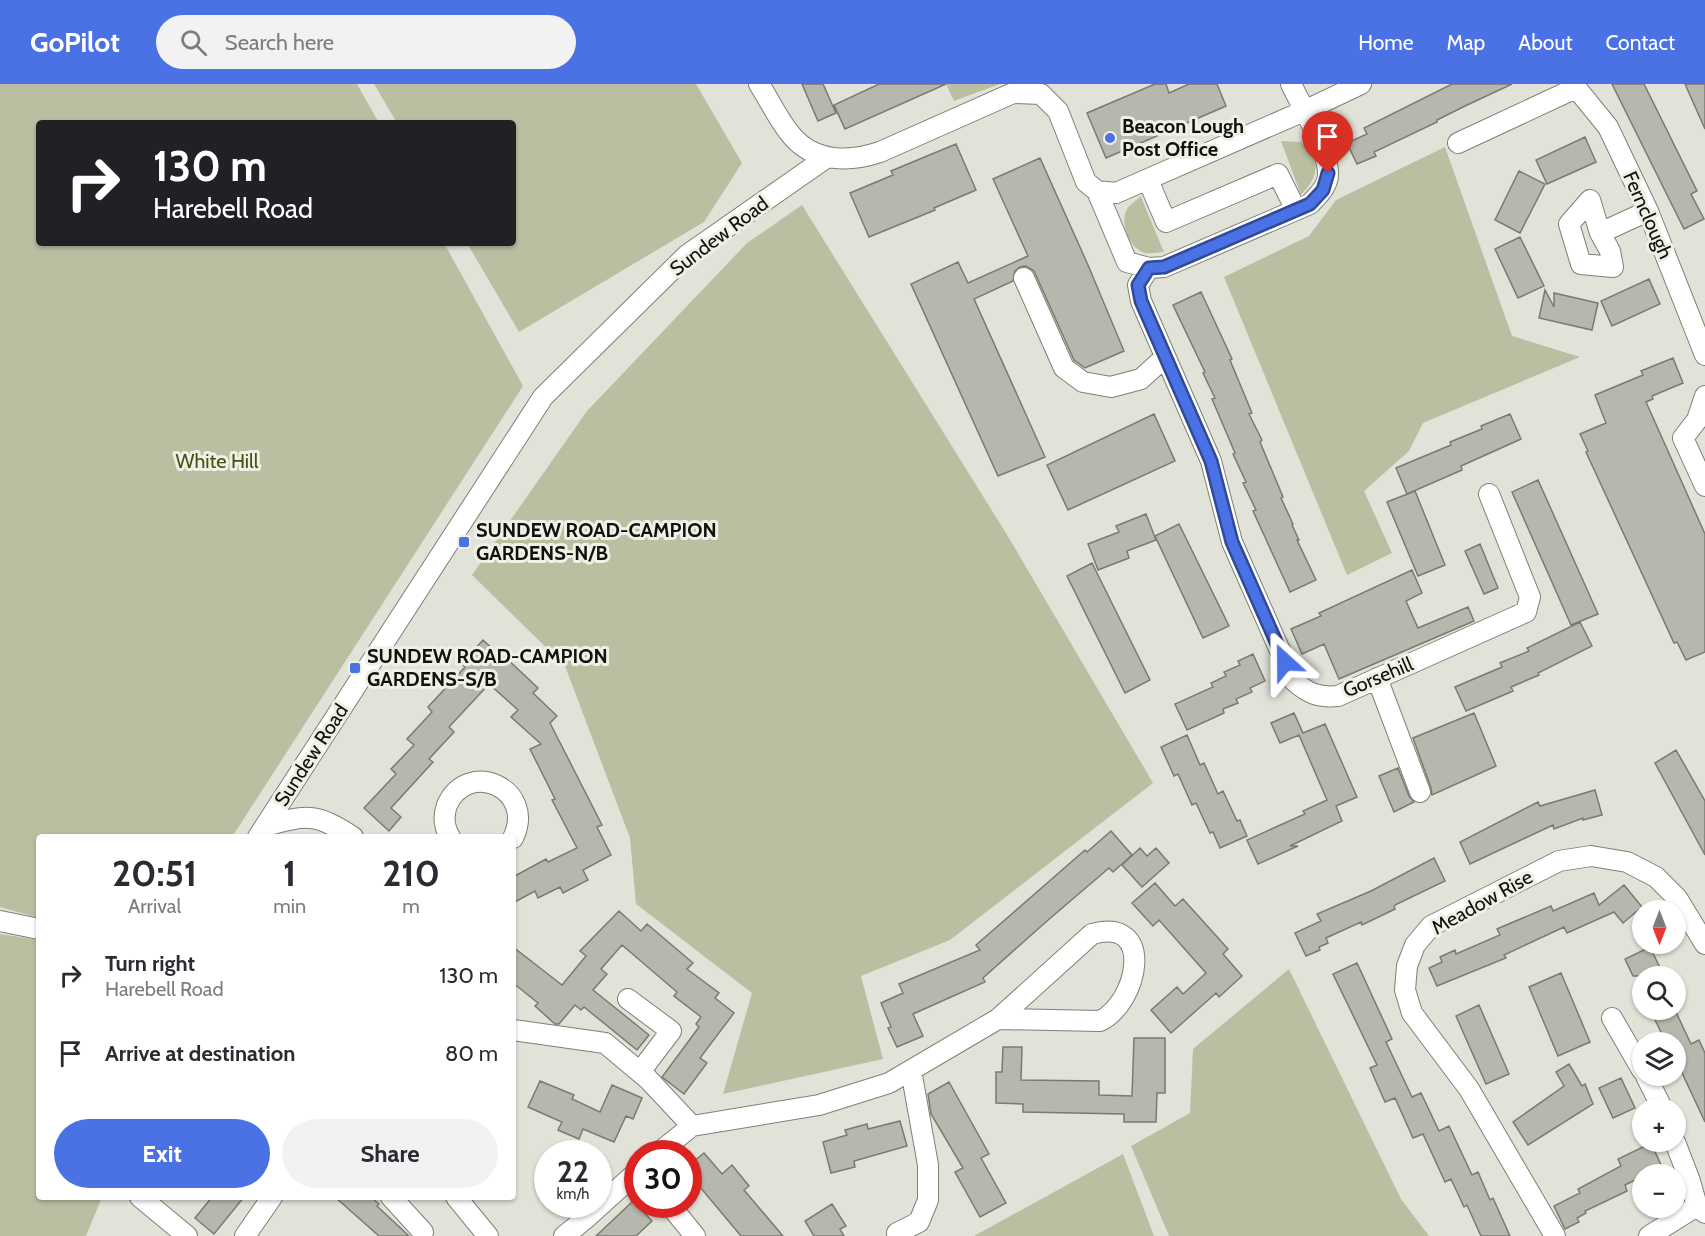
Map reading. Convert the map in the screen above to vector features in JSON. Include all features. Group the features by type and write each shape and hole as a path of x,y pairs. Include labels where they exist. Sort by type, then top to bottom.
{"street":[{"path":"759,84 793,137 826,158 843,160 860,159 880,152 1013,93 1041,94 1058,111 1086,182 1097,191 1127,262 1149,268 1164,267 1310,204 1323,190 1328,173 1322,148 1291,84"},
{"path":"1097,191 1116,193 1361,84"},
{"path":"1458,143 1574,86"},
{"name":"Fernclough","path":"1574,86 1608,127 1648,211 1705,355"},
{"name":"Sundew Road","path":"261,832 543,397 687,255 826,158"},
{"path":"1148,180 1166,222 1278,174 1296,210"},
{"path":"1600,233 1648,211"},
{"name":"Gorsehill","path":"1149,268 1138,285 1141,301 1211,461 1232,542 1293,680 1304,690 1314,695 1338,696 1526,612 1530,597 1489,494"},
{"path":"1024,278 1064,368 1083,382 1111,387 1141,379 1164,357"},
{"path":"1705,396 1697,420 1683,438 1705,486"},
{"path":"1377,678 1420,792"},
{"path":"449,834 444,818 450,798 457,790 468,784 491,782 503,788 512,797 519,818 514,834"},
{"path":"261,832 302,816 331,823 348,834"},
{"name":"Meadow Rise","path":"1555,1236 1468,1089 1412,1013 1405,990 1407,966 1415,945 1431,926 1559,861 1591,856 1627,862 1656,877 1677,898 1705,944"},
{"path":"0,921 36,928"},
{"path":"674,1140 692,1126 819,1106 889,1083 998,1019 1092,934 1106,931 1123,935 1133,947 1135,964 1129,988 1110,1017 1100,1021 998,1019"},
{"path":"628,999 671,1031 640,1072"},
{"path":"1612,1018 1632,1053"},
{"path":"516,1030 605,1044 640,1072 692,1126"},
{"path":"897,1233 919,1222 928,1200 928,1166 911,1070"},
{"path":"1649,1236 1701,1210 1679,1152"},
{"path":"564,1236 624,1184"},
{"path":"144,1200 187,1236"},
{"path":"246,1236 270,1200"},
{"path":"394,1200 423,1232"},
{"path":"458,1200 488,1236"},
{"path":"680,1218 695,1236"}],"green space":[{"name":"White Hill","path":"0,84 357,84 377,120 36,120 36,246 446,246 523,386 234,834 36,834 36,917 0,907"},
{"path":"374,84 696,84 742,163 704,222 519,332 469,246 516,246 516,120 395,120"},
{"path":"946,84 1000,84 954,101"},
{"path":"1281,141 1301,142 1315,162 1316,168 1312,181 1301,195"},
{"path":"1445,147 1512,336 1580,357 1423,423 1409,451 1364,491 1392,553 1347,575 1224,277 1309,236 1336,200"},
{"path":"1141,196 1164,252 1140,251 1127,235 1125,215 1128,207"},
{"path":"802,205 1009,538 1153,783 950,940 861,976 883,1059 723,1094 752,993 636,904 630,838 565,666 472,575 587,411 747,243"},
{"path":"0,934 36,940 36,1200 101,1200 86,1236 0,1236"},
{"path":"1289,969 1401,1199 1429,1236 1169,1236 1131,1146 1190,1113 1193,1049"},
{"path":"1123,1154 1154,1236 974,1236"}],"building":[{"path":"802,84 823,84 836,113 818,121"},
{"path":"879,84 946,84 845,129 834,105"},
{"path":"1155,84 1166,84 1169,93 1189,84 1217,84 1226,106 1106,158 1087,113"},
{"path":"1452,84 1512,84 1374,152 1376,156 1357,164 1347,143 1367,134 1364,128"},
{"path":"1612,84 1644,84 1697,191 1691,194 1704,219 1684,229"},
{"path":"1685,84 1705,84 1705,129"},
{"path":"1585,137 1596,162 1547,184 1536,160"},
{"path":"956,144 976,190 934,208 935,210 869,237 850,193 893,175 891,171"},
{"path":"1040,158 1124,351 1085,368 1074,360 1034,271 1026,266 1015,271 1013,281 974,299 1045,457 998,476 911,284 958,262 968,283 1028,256 993,179"},
{"path":"1519,171 1545,184 1520,233 1495,220"},
{"path":"1520,237 1544,286 1518,298 1495,249"},
{"path":"1649,279 1660,304 1612,326 1601,301"},
{"path":"1545,290 1554,307 1554,293 1598,303 1592,330 1539,318"},
{"path":"1201,292 1232,359 1230,360 1252,413 1249,414 1262,440 1260,442 1283,497 1281,498 1299,540 1297,540 1316,580 1290,592 1253,511 1256,510 1243,483 1246,482 1212,399 1215,398 1203,373 1205,372 1173,305"},
{"path":"1673,358 1683,383 1652,396 1653,399 1646,402 1705,534 1705,652 1686,660 1677,642 1674,643 1586,452 1588,451 1580,434 1606,423 1595,395 1643,375 1641,371"},
{"path":"1154,414 1175,461 1068,510 1047,465"},
{"path":"1510,414 1521,439 1461,466 1462,470 1407,494 1396,468 1451,445 1450,442"},
{"path":"1538,480 1598,614 1571,625 1512,492"},
{"path":"1415,491 1445,565 1418,576 1387,502"},
{"path":"1146,514 1156,540 1127,551 1129,558 1098,570 1088,544 1119,532 1116,526"},
{"path":"1179,524 1229,626 1203,638 1155,536"},
{"path":"1480,544 1498,588 1484,594 1465,551"},
{"path":"1092,563 1150,680 1125,693 1067,576"},
{"path":"1412,570 1422,593 1406,601 1418,628 1468,607 1474,621 1339,679 1324,644 1302,654 1291,629 1321,616 1319,613"},
{"path":"1580,622 1592,646 1538,673 1539,675 1511,687 1513,691 1466,711 1455,687 1502,667 1500,663 1529,651 1527,648"},
{"path":"483,640 538,688 533,693 557,716 550,723 602,825 597,827 611,855 583,870 588,880 563,893 560,887 538,898 535,891 516,901 516,875 546,859 548,862 577,848 552,800 555,799 530,749 541,744 511,717 518,710 489,684 449,727 454,732 429,759 433,762 391,808 401,817 389,831 364,808 396,774 391,769 414,745 407,739 432,712 428,707 465,667 461,664"},
{"path":"1253,654 1265,681 1250,688 1252,692 1236,699 1238,703 1223,709 1224,713 1187,730 1175,704 1213,687 1211,683 1226,676 1224,672 1240,665 1238,661"},
{"path":"1294,713 1303,733 1325,724 1357,797 1336,806 1342,821 1290,846 1298,846 1258,864 1247,840 1305,814 1303,811 1327,800 1299,735 1280,743 1271,723"},
{"path":"1474,713 1496,766 1432,795 1413,738"},
{"path":"1187,735 1200,765 1204,763 1218,794 1223,791 1247,836 1220,848 1196,803 1192,805 1178,774 1174,776 1161,747"},
{"path":"1676,750 1705,801 1705,855 1655,763"},
{"path":"1398,768 1409,796 1414,802 1394,812 1379,776"},
{"path":"1595,790 1602,815 1583,820 1583,818 1554,829 1553,825 1470,864 1460,842 1538,802 1540,806"},
{"path":"1111,831 1132,855 1113,872 1109,868 1047,921 983,978 985,982 913,1014 923,1036 897,1047 888,1028 891,1027 881,1003 903,993 899,984 980,950 976,945 1085,850 1087,852"},
{"path":"1140,848 1147,856 1156,848 1169,863 1142,887 1122,865"},
{"path":"1434,858 1445,881 1397,904 1394,906 1395,909 1362,925 1361,922 1326,938 1328,943 1319,947 1320,950 1306,956 1295,933 1321,921 1317,914 1371,891"},
{"path":"1155,883 1175,906 1183,899 1228,949 1223,954 1242,976 1219,997 1216,993 1171,1033 1151,1010 1177,987 1183,994 1206,973 1159,920 1153,926 1132,903"},
{"path":"1624,885 1636,900 1632,900 1632,915 1623,923 1614,912 1567,933 1564,927 1504,955 1506,958 1437,986 1429,968 1442,962 1440,957 1455,950 1456,954 1500,935 1497,929 1551,906 1553,911 1594,893 1599,905"},
{"path":"619,911 641,931 647,924 693,963 687,969 719,993 715,998 734,1013 700,1058 707,1063 684,1094 662,1077 699,1027 696,1024 701,1017 674,996 677,992 622,945 601,969 607,974 593,990 649,1035 637,1050 584,1007 581,1010 575,1005 559,1024 555,1024 535,1006 538,1003 516,985 516,949 562,985 586,956 580,951"},
{"path":"1635,954 1653,954 1659,966 1632,966 1632,974 1625,959"},
{"path":"1357,963 1392,1039 1386,1042 1412,1097 1421,1093 1439,1131 1449,1126 1472,1175 1478,1172 1510,1236 1481,1236 1467,1205 1464,1207 1451,1179 1445,1182 1423,1134 1413,1138 1395,1098 1385,1102 1370,1068 1377,1065 1333,974"},
{"path":"1561,973 1590,1042 1558,1056 1529,987"},
{"path":"1479,1005 1509,1074 1486,1084 1456,1016"},
{"path":"1655,1020 1680,1020 1685,1032 1661,1032"},
{"path":"1686,1033 1691,1044 1699,1040 1705,1053 1705,1122 1686,1081"},
{"path":"1134,1038 1165,1038 1165,1093 1157,1093 1156,1122 1124,1122 1124,1114 1023,1112 1023,1104 996,1103 996,1072 1002,1072 1003,1047 1022,1047 1021,1080 1099,1081 1099,1095 1132,1096"},
{"path":"1569,1064 1582,1086 1585,1084 1593,1104 1528,1145 1513,1122 1564,1086 1556,1072"},
{"path":"1621,1078 1632,1102 1632,1109 1613,1118 1599,1088"},
{"path":"540,1081 574,1095 572,1099 600,1112 612,1085 642,1098 633,1119 626,1116 614,1142 583,1129 579,1139 558,1130 562,1122 528,1107"},
{"path":"949,1082 989,1154 981,1158 1006,1203 980,1217 955,1172 963,1168 931,1114 928,1094"},
{"path":"900,1121 907,1146 854,1161 855,1167 831,1173 823,1142 847,1135 845,1130 867,1124 868,1129"},
{"path":"1632,1152 1655,1152 1661,1164 1632,1164 1632,1182 1625,1185 1627,1191 1585,1211 1586,1213 1577,1218 1579,1222 1565,1229 1554,1206 1580,1193 1578,1189 1621,1166 1618,1159"},
{"path":"704,1153 722,1174 732,1165 749,1186 744,1190 783,1236 741,1236 702,1189 702,1155"},
{"path":"210,1200 242,1200 214,1234 195,1218"},
{"path":"338,1200 374,1200 379,1204 377,1206 409,1236 379,1236"},
{"path":"832,1204 846,1226 840,1229 844,1236 814,1236 805,1221"},
{"path":"624,1210 624,1218 649,1218 652,1221 636,1236 596,1236"}],"place":[{"name":"Beacon Lough Post Office","path":"1110,138"},
{"name":"SUNDEW ROAD-CAMPION GARDENS-N/B","path":"464,542"},
{"name":"SUNDEW ROAD-CAMPION GARDENS-S/B","path":"355,668"}],"route":[{"path":"1285,662 1232,542 1211,461 1164,357 1141,301 1138,285 1149,268 1164,267 1310,204 1323,190 1328,173"}]}
